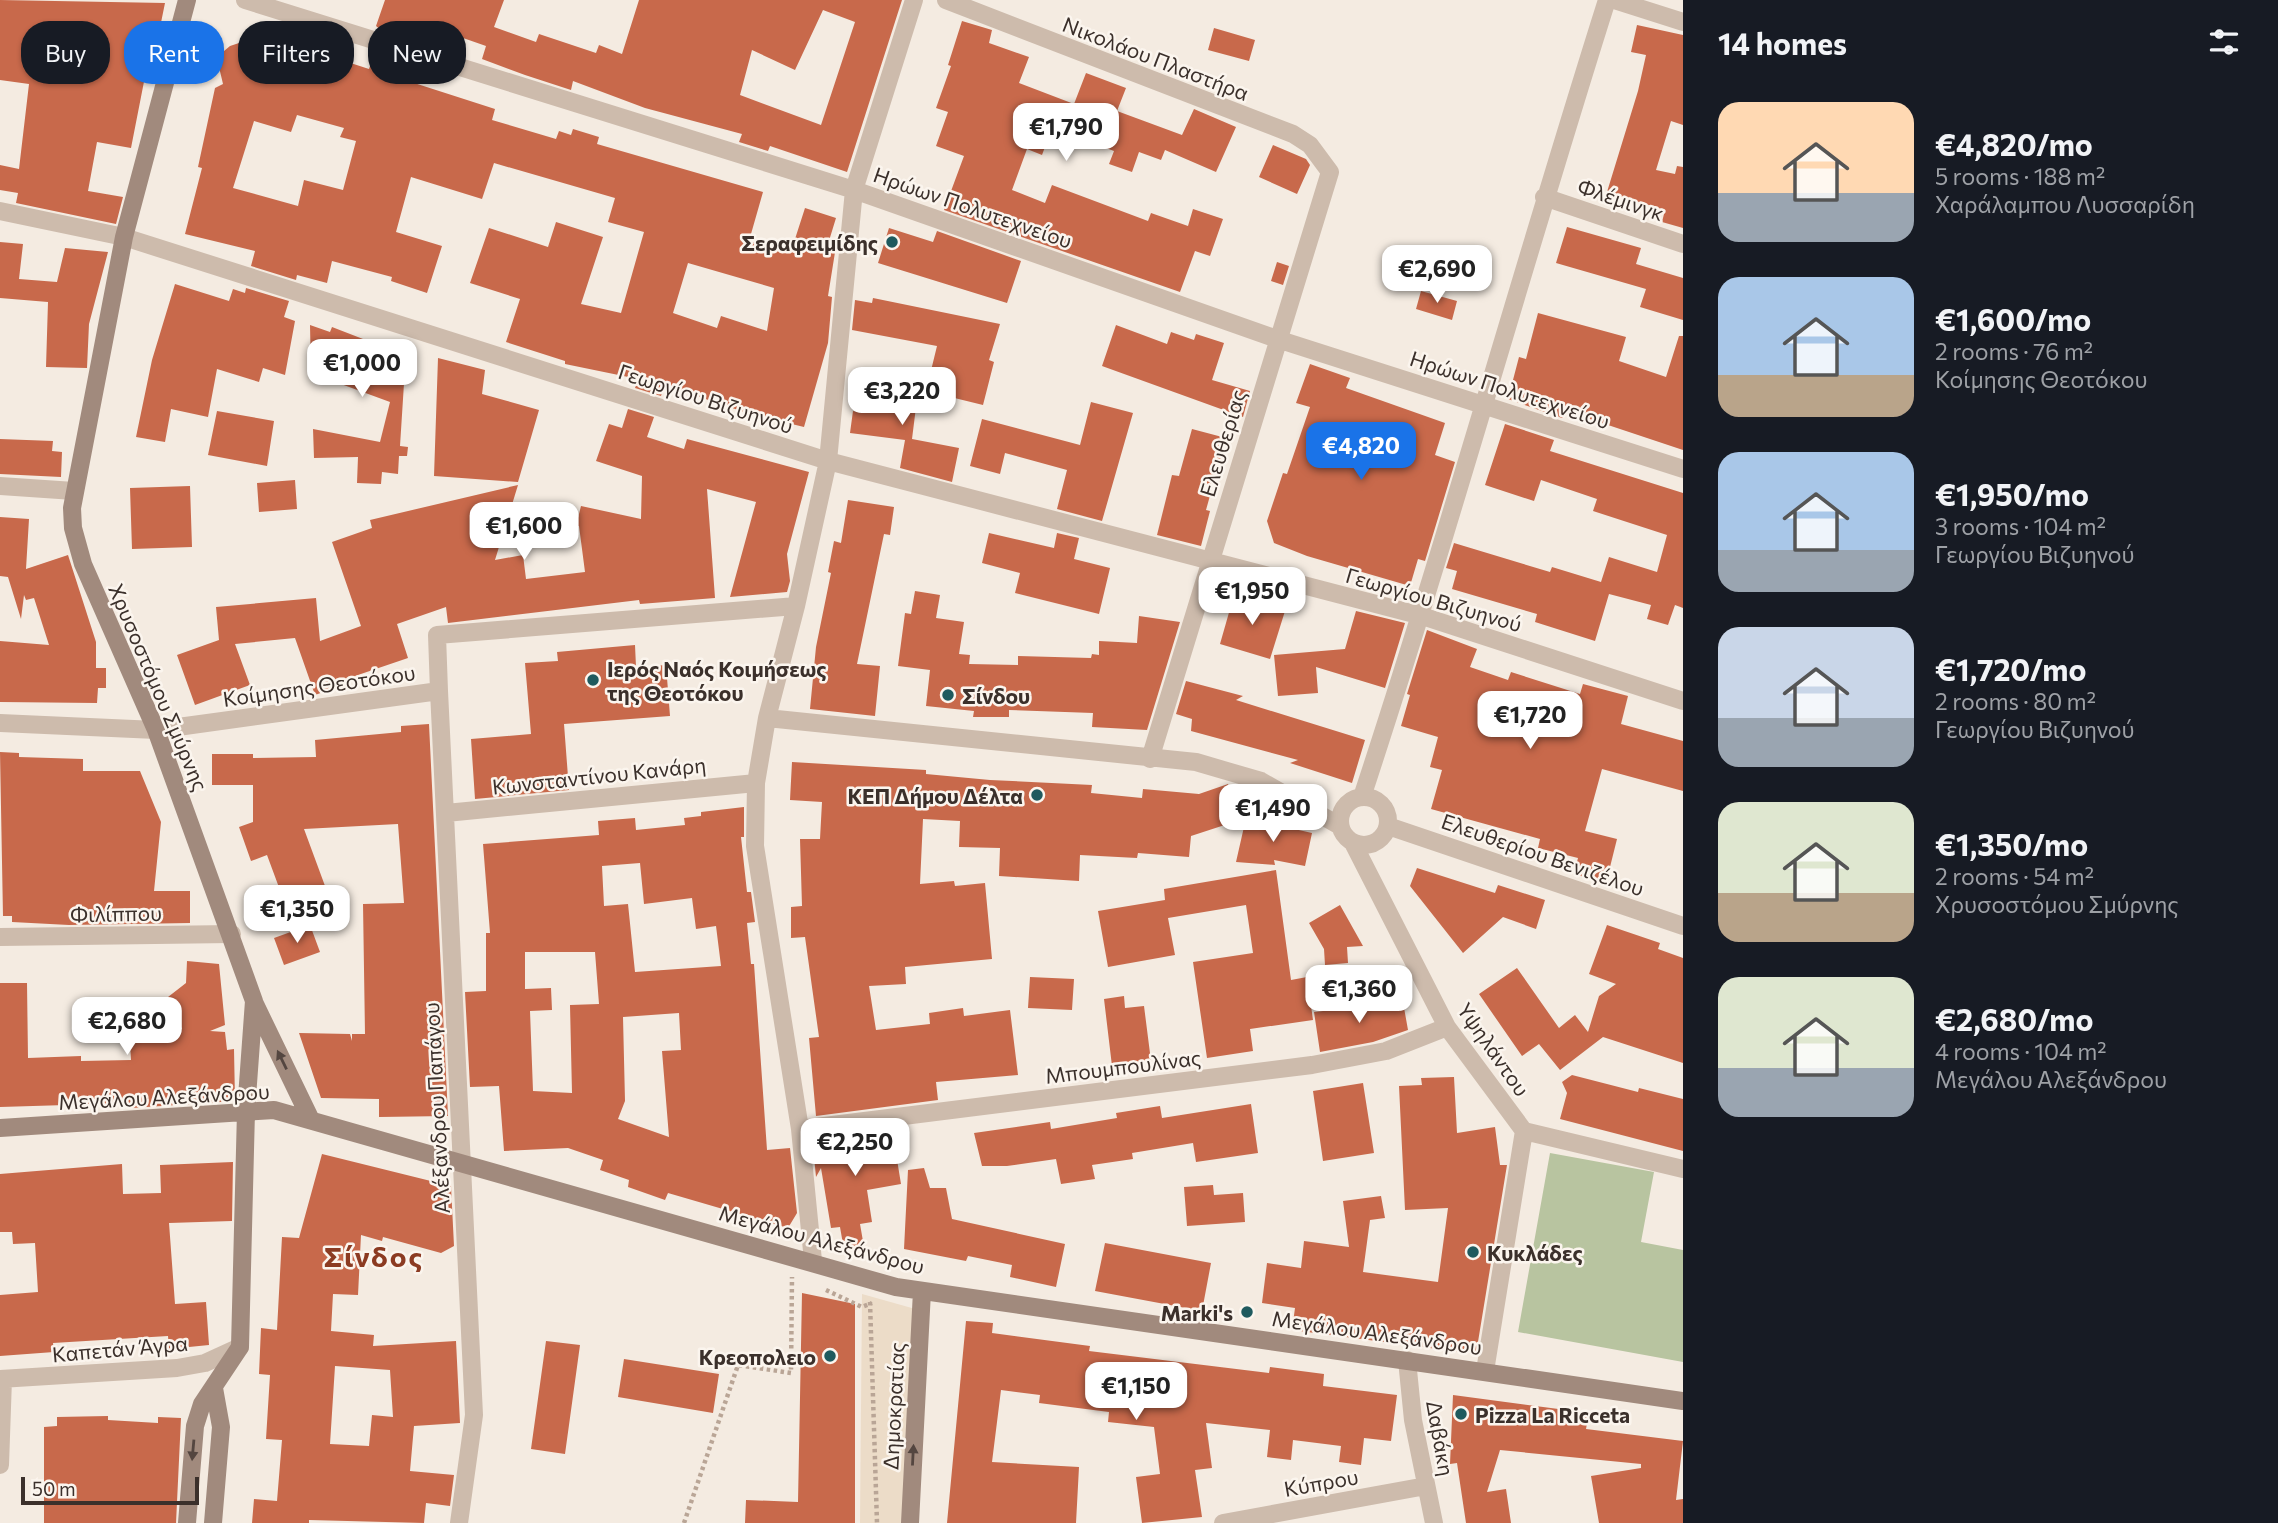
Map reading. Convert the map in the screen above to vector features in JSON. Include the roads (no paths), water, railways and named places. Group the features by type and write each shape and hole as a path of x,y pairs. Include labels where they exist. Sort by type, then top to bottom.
{"street":[{"name":"Χρυσοστόμου Σμύρνης","path":"187,0 124,237 74,491 73,528 83,564 156,730 254,1001 246,1111 240,1347"},
{"name":"Ηρώων Πολυτεχνείου","path":"245,0 854,190 1277,339 1683,469"},
{"path":"813,1261 800,1129 755,846 756,783 767,718 796,606 828,461 854,190 914,0"},
{"name":"Νικολάου Πλαστήρα","path":"946,0 1293,134 1310,145"},
{"path":"1362,797 1422,616 1486,405 1544,197 1607,0"},
{"path":"1614,0 1683,22"},
{"name":"Ελευθερίας","path":"1150,759 1330,172 1310,145"},
{"name":"Φλέμινγκ","path":"1544,197 1683,244"},
{"name":"Γεωργίου Βιζυηνού","path":"0,211 124,237 828,461 1422,616 1683,701"},
{"path":"0,486 74,491"},
{"name":"Κοίμησης Θεοτόκου","path":"0,723 156,730 439,691 437,635 796,606"},
{"name":"Αλέξανδρου Παπάγου","path":"439,691 474,1415 459,1523"},
{"path":"767,718 1196,762 1261,781 1340,826"},
{"name":"Κωνσταντίνου Κανάρη","path":"446,813 756,783"},
{"path":"1362,797 1373,799 1382,805 1388,826 1374,844 1353,844 1346,838 1340,826 1342,810 1354,799 1362,797"},
{"name":"Ελευθερίου Βενιζέλου","path":"1388,826 1683,926"},
{"name":"Υψηλάντου","path":"1353,844 1447,1027 1524,1131"},
{"name":"Φιλίππου","path":"0,937 232,934"},
{"path":"254,1001 310,1118"},
{"name":"Μπουμπουλίνας","path":"800,1129 1312,1065 1386,1051 1447,1027"},
{"name":"Μεγάλου Αλεξάνδρου","path":"0,1128 274,1110 813,1261 870,1280 922,1291 1683,1401"},
{"path":"1485,1371 1524,1131 1683,1169"},
{"name":"Δημοκρατίας","path":"910,1523 922,1291"},
{"path":"187,1523 195,1426 202,1404 240,1347"},
{"name":"Καπετάν Άγρα","path":"2,1379 177,1368 205,1363 240,1347"},
{"name":"Δαβάκη","path":"1406,1360 1413,1420 1434,1523"},
{"path":"0,1465 2,1379"},
{"path":"213,1523 221,1427 214,1388"},
{"name":"Κύπρου","path":"1223,1523 1426,1486"}],"place":[{"name":"Σεραφειμίδης","path":"892,242"},
{"name":"Ιερός Ναός Κοιμήσεως της Θεοτόκου","path":"593,680"},
{"name":"Σίνδου","path":"948,695"},
{"name":"ΚΕΠ Δήμου Δέλτα","path":"1037,795"},
{"name":"Κυκλάδες","path":"1473,1252"},
{"name":"Marki's","path":"1247,1312"},
{"name":"Κρεοπολειο","path":"830,1356"},
{"name":"Pizza La Ricceta","path":"1461,1414"}],"district":[{"name":"Σίνδος","path":"374,1256"}]}
